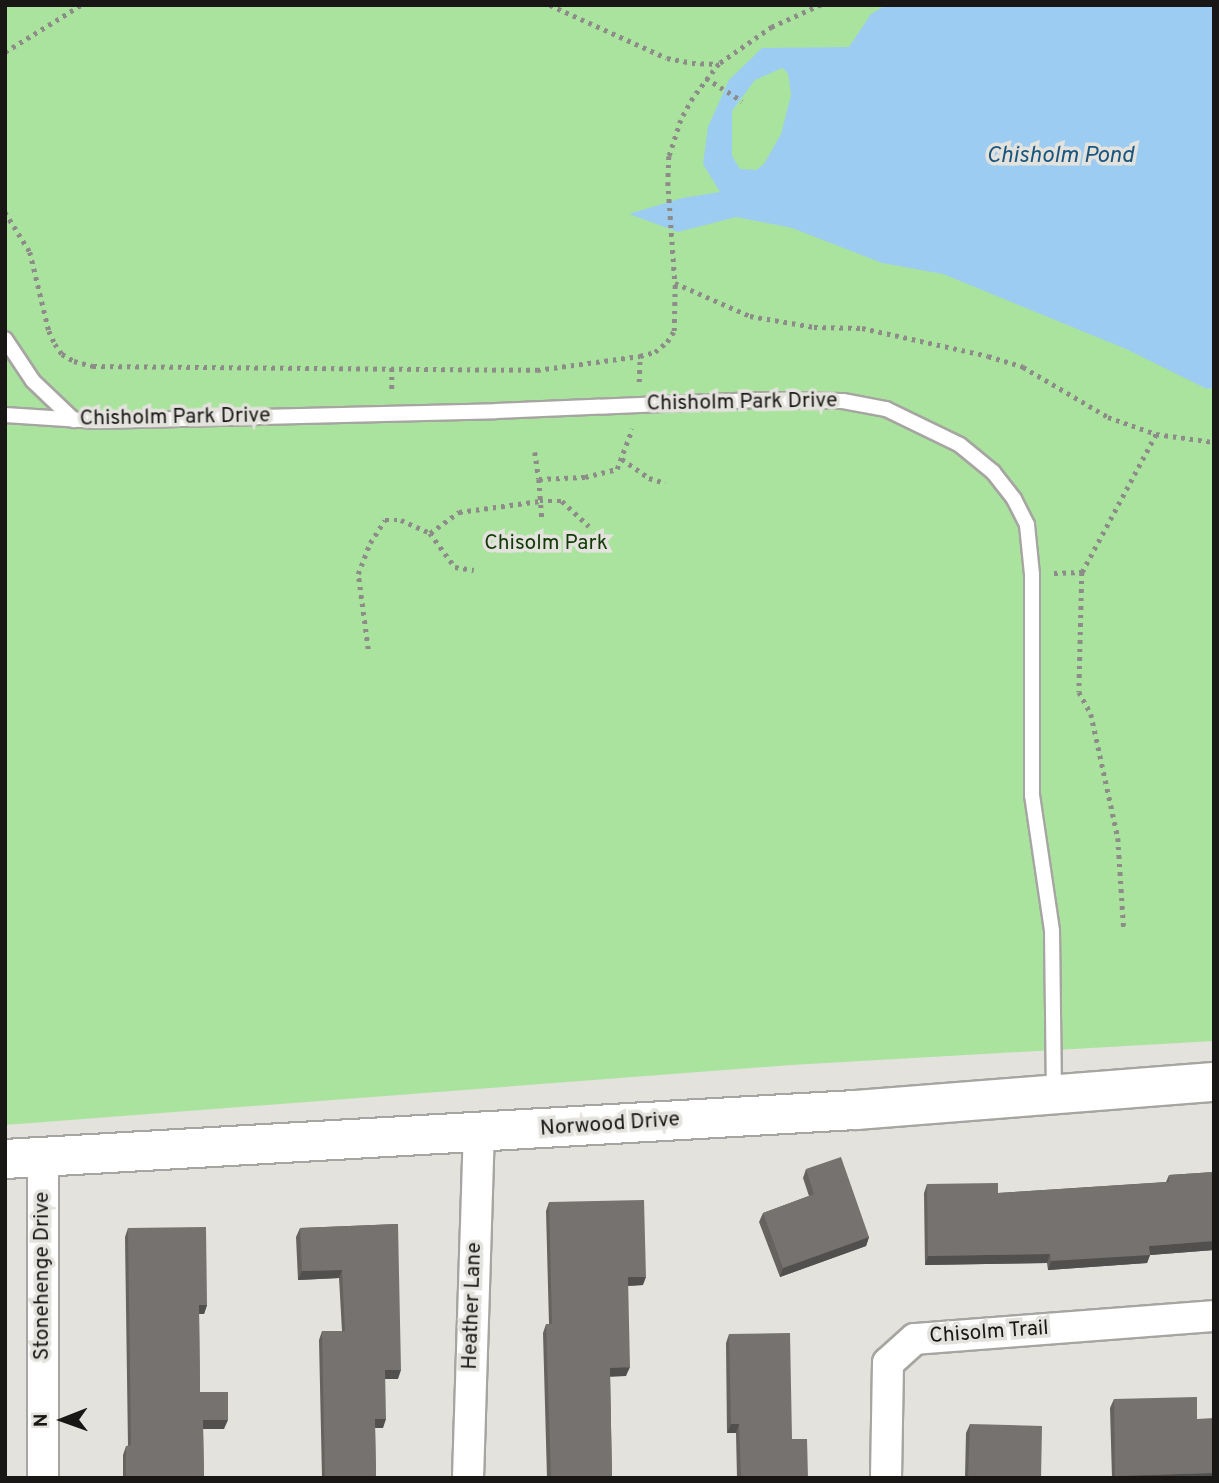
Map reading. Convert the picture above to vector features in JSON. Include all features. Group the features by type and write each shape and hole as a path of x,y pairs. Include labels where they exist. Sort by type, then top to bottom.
{"main road":[{"name":"Norwood Drive","path":"5,1159 479,1133 1214,1082"}],"street":[{"name":"Heather Lane","path":"468,1478 479,1133"},
{"name":"Stonehenge Drive","path":"43,1157 43,1478"},
{"name":"Chisolm Trail","path":"886,1478 888,1363 915,1339 1214,1316"}],"lane":[{"path":"5,339 33,381 74,420"},
{"name":"Chisholm Park Drive","path":"5,415 74,420 496,411 757,400 843,401 886,409 960,445 993,472 1014,499 1027,525 1032,574 1032,795 1052,931 1054,1095"}],"path":[{"path":"5,52 81,5"},
{"path":"550,5 667,58 692,63 719,64"},
{"path":"821,5 772,27 719,64 693,97 674,137 669,156 669,241 674,283 750,316 814,327 862,328 988,356 1023,367 1108,418 1156,434 1214,442"},
{"path":"706,78 741,100"},
{"path":"5,212 30,252 48,331 55,344 68,358 93,366 537,370 640,356"},
{"path":"1124,931 1118,838 1091,714 1079,692 1082,572 1156,434"},
{"path":"622,459 649,478 664,483"},
{"path":"539,479 542,519"},
{"path":"430,533 459,512 540,501 562,501 589,526"},
{"path":"368,649 358,574 370,543 385,520 401,520 430,533 455,568 474,570"},
{"path":"1032,574 1082,572"}],"green space":[{"name":"Chisolm Park","path":"5,5 1214,5 1214,1041 791,1065 5,1125"}],"water":[{"name":"Chisholm Pond","path":"886,5 1214,5 1214,387 1207,389 1126,349 943,274 882,263 792,228 736,217 678,232 629,214 682,198 720,192 703,164 708,127 729,80 762,48 849,47 871,14","holes":["782,68 788,73 791,95 781,134 764,164 756,170 740,169 732,156 732,111 755,80"]}],"building":[{"path":"841,1157 869,1237 783,1268 763,1213 814,1194 806,1169"},
{"path":"1214,1172 1214,1241 1149,1246 1150,1255 1051,1261 1050,1254 928,1256 927,1184 998,1183 998,1193 1169,1182 1169,1175"},
{"path":"644,1200 646,1277 628,1277 630,1367 610,1368 612,1478 551,1478 546,1324 552,1324 549,1202"},
{"path":"398,1224 401,1370 385,1370 386,1419 375,1419 376,1478 325,1478 322,1331 345,1331 342,1270 302,1271 300,1228"},
{"path":"206,1227 207,1305 199,1305 200,1392 228,1392 228,1420 203,1420 204,1478 126,1478 126,1446 131,1445 128,1228"},
{"path":"790,1333 792,1439 807,1439 808,1478 741,1478 739,1424 731,1424 729,1334"},
{"path":"1197,1397 1197,1419 1214,1418 1214,1473 1115,1476 1114,1399"},
{"path":"970,1424 1042,1426 1041,1478 968,1478"}]}
